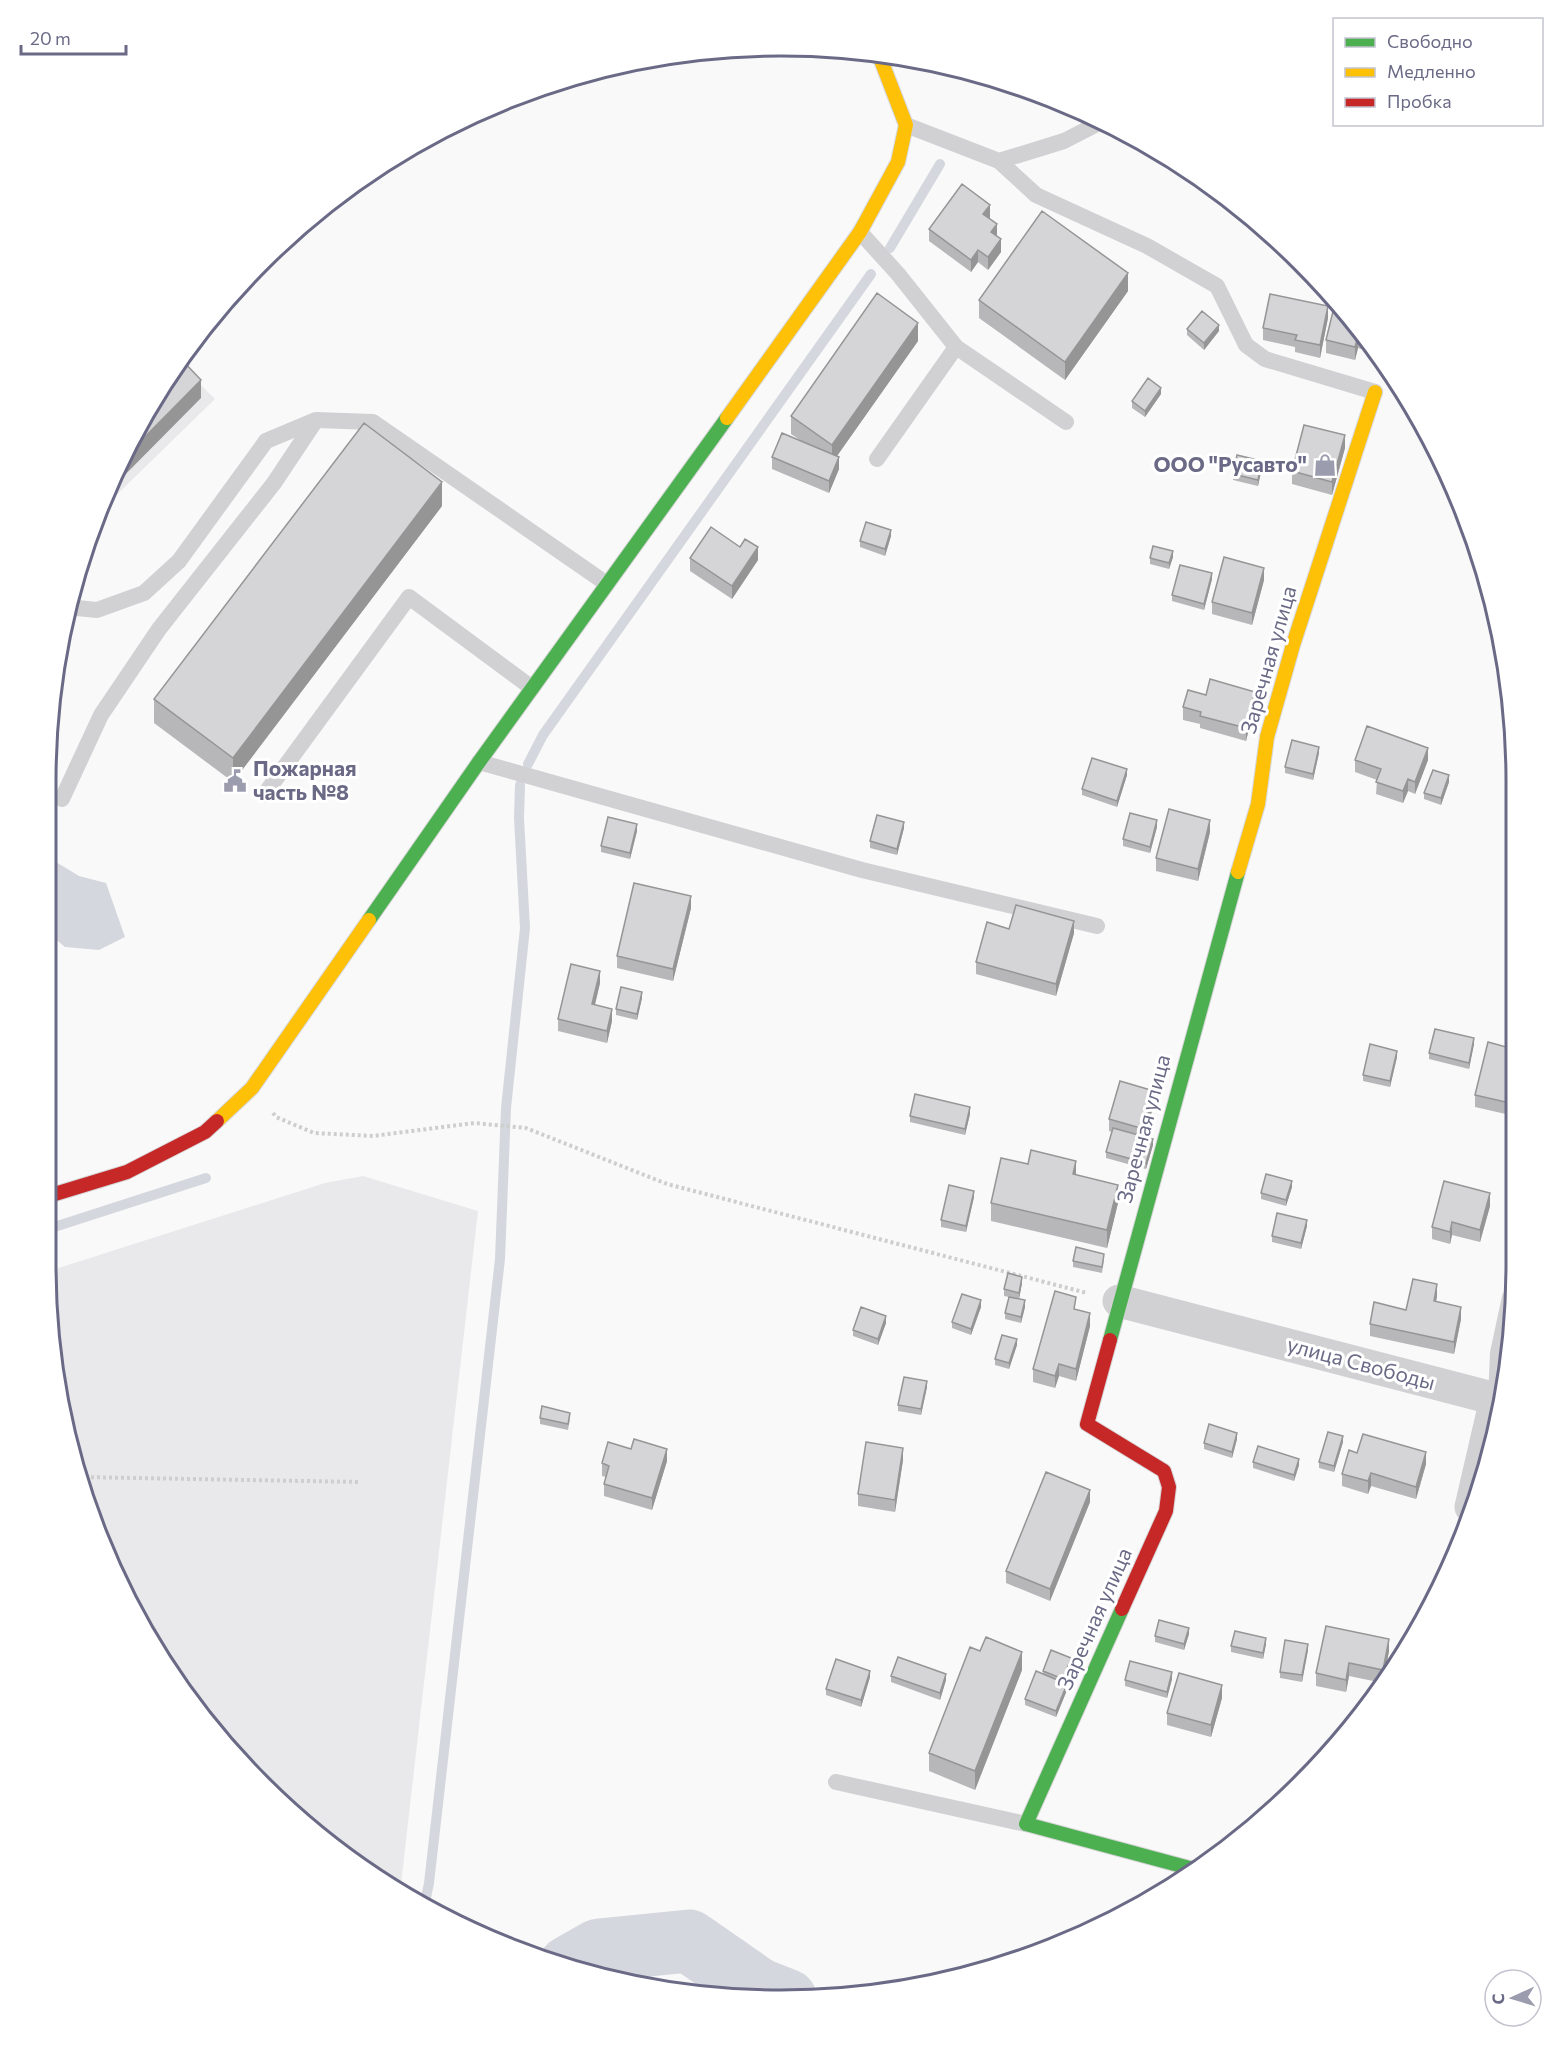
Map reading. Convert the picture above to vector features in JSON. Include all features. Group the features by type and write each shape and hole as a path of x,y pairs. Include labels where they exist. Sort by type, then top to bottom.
{"street":[{"path":"56,1194 127,1172 205,1132 252,1088 478,762 860,232 898,162 906,125 882,63"},
{"name":"Заречная улица","path":"1026,1824 1166,1511 1169,1487 1164,1471 1087,1424 1215,951 1258,804 1267,737 1296,634 1375,392"},
{"name":"улица Свободы","path":"1119,1301 1493,1398"},
{"path":"1026,1824 1185,1867"}],"lane":[{"path":"906,125 999,161 1036,195 1147,246 1217,285 1246,345 1265,359 1375,392"},
{"path":"999,161 1064,141 1093,126"},
{"path":"860,232 898,274 956,347 1066,422"},
{"path":"877,459 956,347"},
{"path":"76,608 97,610 144,593 178,561 266,441 316,420 373,422 607,584"},
{"path":"62,799 101,715 159,629 274,483 316,420"},
{"path":"264,795 409,597 532,688"},
{"path":"478,762 861,870 1097,926"},
{"path":"1497,1372 1501,1337"},
{"path":"836,1782 1026,1824"}],"path":[{"path":"252,1088 276,1117 314,1133 374,1136 474,1123 526,1128 667,1184 1119,1301"},
{"path":"87,1477 360,1482"}],"shaded area":[{"path":"184,369 215,399 113,498 130,460 153,418"},
{"path":"56,862 79,876 106,883 125,937 99,950 65,947 56,939"},
{"path":"363,1176 478,1211 401,1883 339,1841 302,1811 235,1744 205,1707 178,1668 130,1586 94,1499 69,1407 62,1360 57,1313 56,1269 325,1183"}],"building":[{"path":"962,184 990,205 983,214 997,224 991,232 1001,239 988,257 978,250 971,260 929,229"},
{"path":"1042,211 1128,273 1065,362 979,300"},
{"path":"877,293 918,323 832,445 791,416"},
{"path":"1270,294 1328,306 1320,345 1295,340 1297,335 1263,328"},
{"path":"1202,311 1219,325 1204,343 1187,329"},
{"path":"1333,311 1357,340 1355,347 1326,340"},
{"path":"187,365 201,380 140,442"},
{"path":"1148,378 1161,388 1145,411 1132,401"},
{"path":"364,423 442,482 233,758 154,699"},
{"path":"1304,425 1345,435 1332,482 1292,471"},
{"path":"782,433 839,457 829,481 772,457"},
{"path":"1237,455 1262,461 1258,480 1233,474"},
{"path":"866,522 891,530 885,549 860,541"},
{"path":"711,527 740,547 745,539 758,547 732,586 690,558"},
{"path":"1153,546 1173,551 1169,563 1150,558"},
{"path":"1224,557 1264,568 1252,613 1212,602"},
{"path":"1180,565 1212,573 1204,604 1172,595"},
{"path":"1210,679 1255,692 1246,728 1200,716 1201,712 1183,707 1188,690 1206,695"},
{"path":"1367,726 1428,748 1415,782 1408,779 1403,791 1376,782 1381,769 1355,760"},
{"path":"1292,740 1319,747 1313,774 1285,767"},
{"path":"1092,758 1127,769 1117,801 1082,789"},
{"path":"1433,770 1449,775 1441,798 1424,793"},
{"path":"1169,809 1210,820 1198,869 1156,858"},
{"path":"1130,813 1157,820 1150,847 1123,839"},
{"path":"877,815 904,822 897,849 870,841"},
{"path":"608,817 637,824 630,853 601,846"},
{"path":"634,883 691,896 673,969 617,956"},
{"path":"1016,905 1074,921 1056,984 976,962 987,922 1009,929"},
{"path":"571,964 600,971 592,1004 612,1009 607,1031 558,1019"},
{"path":"621,987 642,992 637,1014 616,1009"},
{"path":"1435,1029 1474,1038 1469,1063 1429,1053"},
{"path":"1488,1042 1506,1047 1506,1102 1475,1095"},
{"path":"1370,1044 1397,1051 1390,1081 1363,1075"},
{"path":"1120,1081 1154,1091 1144,1129 1109,1119"},
{"path":"915,1094 970,1107 965,1129 910,1116"},
{"path":"1113,1128 1153,1139 1146,1163 1106,1152"},
{"path":"1031,1150 1076,1161 1073,1174 1118,1185 1107,1230 991,1203 1001,1158 1028,1164"},
{"path":"1266,1174 1292,1181 1286,1200 1261,1193"},
{"path":"1444,1181 1490,1193 1480,1230 1452,1222 1450,1232 1432,1227"},
{"path":"949,1185 974,1191 966,1226 941,1220"},
{"path":"1277,1213 1307,1220 1301,1243 1272,1236"},
{"path":"1076,1247 1104,1254 1102,1267 1073,1261"},
{"path":"1008,1273 1022,1277 1019,1293 1004,1289"},
{"path":"1413,1279 1437,1284 1434,1301 1461,1307 1454,1342 1370,1324 1374,1302 1406,1310"},
{"path":"1055,1291 1076,1297 1074,1309 1090,1313 1076,1369 1059,1364 1055,1376 1033,1369"},
{"path":"962,1294 981,1300 971,1329 952,1322"},
{"path":"1009,1297 1025,1300 1021,1317 1005,1313"},
{"path":"861,1307 886,1316 878,1339 853,1330"},
{"path":"1002,1335 1017,1339 1009,1363 995,1359"},
{"path":"904,1377 927,1381 921,1409 898,1405"},
{"path":"542,1406 570,1413 568,1424 540,1418"},
{"path":"1209,1424 1237,1433 1232,1452 1204,1443"},
{"path":"1328,1432 1343,1436 1334,1466 1319,1462"},
{"path":"1363,1434 1426,1452 1416,1487 1371,1473 1368,1481 1342,1474 1349,1450 1357,1453"},
{"path":"634,1439 667,1449 652,1498 604,1484 609,1466 602,1463 608,1442 631,1449"},
{"path":"866,1442 903,1448 895,1500 858,1494"},
{"path":"1258,1446 1299,1459 1294,1475 1253,1462"},
{"path":"1046,1472 1090,1490 1050,1589 1006,1571"},
{"path":"1159,1620 1189,1628 1184,1644 1155,1636"},
{"path":"1326,1626 1389,1639 1382,1670 1349,1663 1346,1680 1316,1673"},
{"path":"1235,1631 1266,1638 1263,1653 1231,1646"},
{"path":"986,1637 1022,1652 975,1771 929,1753 970,1647 980,1651"},
{"path":"1285,1640 1308,1644 1302,1675 1280,1672"},
{"path":"1051,1650 1071,1658 1063,1679 1043,1671"},
{"path":"898,1657 946,1674 940,1693 891,1676"},
{"path":"836,1659 870,1671 861,1700 826,1689"},
{"path":"1130,1661 1172,1672 1167,1692 1125,1680"},
{"path":"1036,1671 1067,1684 1056,1711 1025,1699"},
{"path":"1179,1673 1222,1685 1211,1725 1167,1713"}],"waterway":[{"path":"890,248 940,164"},
{"path":"528,764 543,735 871,274"},
{"path":"426,1897 500,1259 506,1108 525,928 519,818 520,785"},
{"path":"56,1226 206,1178"},
{"path":"579,1962 599,1950 689,1941 759,1990"}],"traffic: fast":[{"path":"369,920 479,762 727,418"},
{"path":"1110,1340 1238,872"},
{"path":"1122,1609 1026,1824 1185,1867"}],"traffic: slow":[{"path":"727,418 860,232 898,162 906,125 882,63"},
{"path":"1238,872 1258,804 1267,737 1293,645 1375,392"},
{"path":"217,1121 252,1088 369,920"}],"traffic: jam":[{"path":"56,1194 127,1172 205,1132 217,1121"},
{"path":"1110,1340 1087,1424 1164,1471 1169,1487 1166,1511 1122,1609"}],"place":[{"name":"ООО \"Русавто\"","path":"1325,465"},
{"name":"Пожарная часть №8","path":"235,781"}]}
